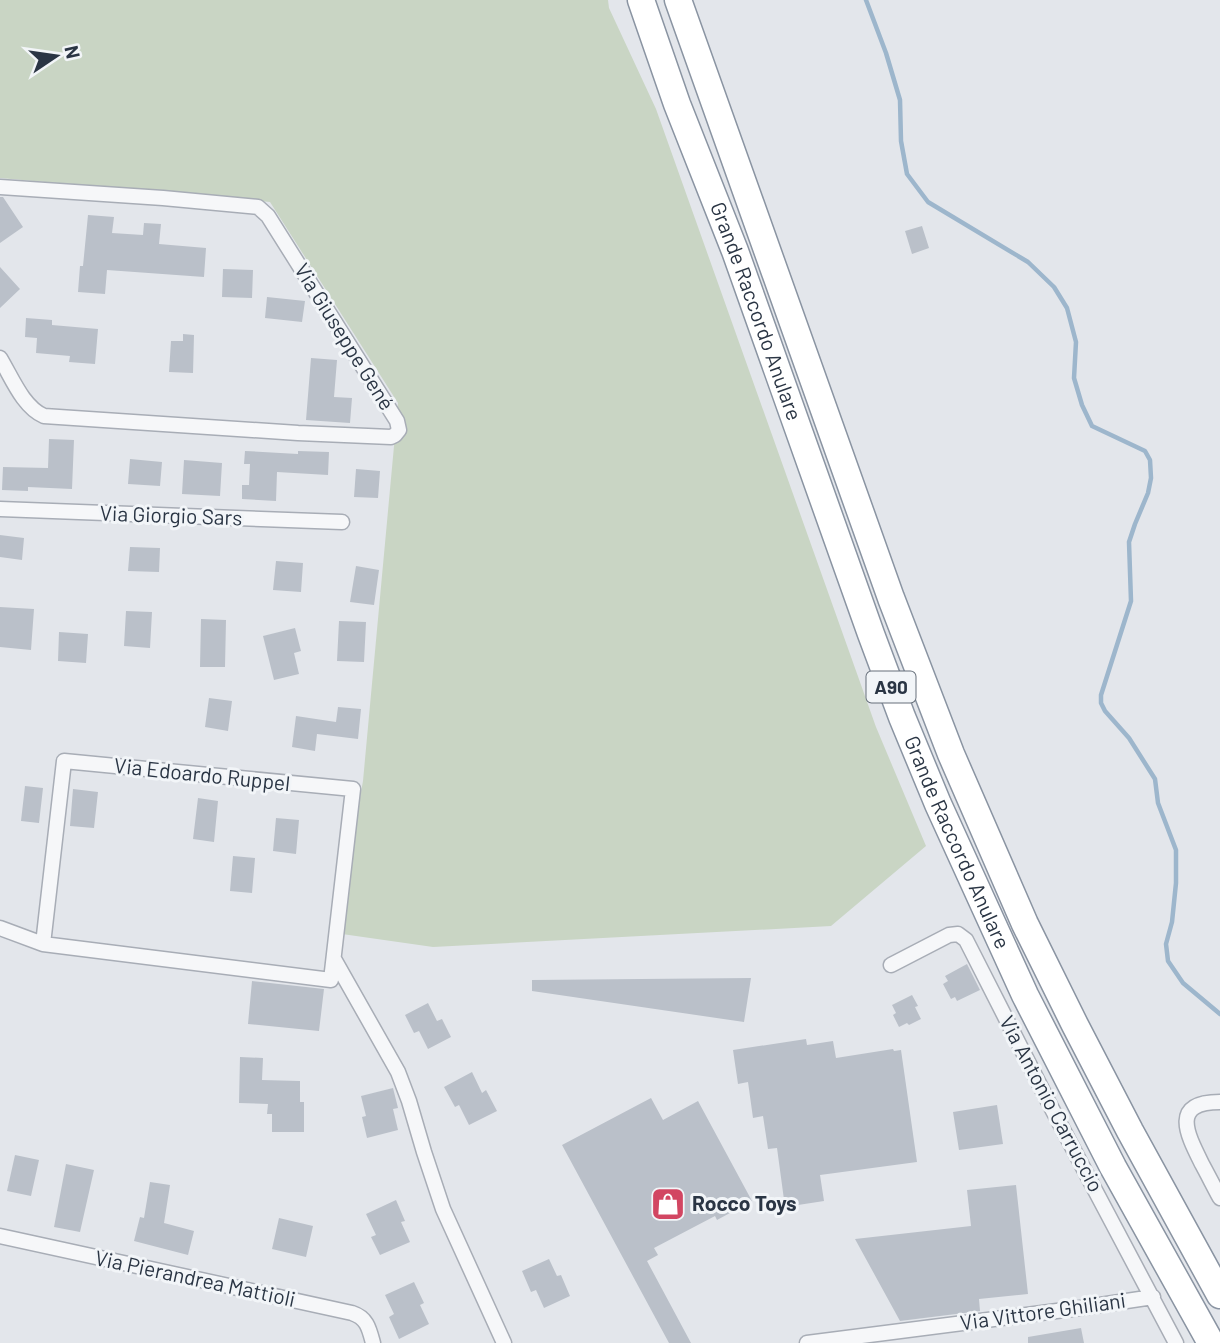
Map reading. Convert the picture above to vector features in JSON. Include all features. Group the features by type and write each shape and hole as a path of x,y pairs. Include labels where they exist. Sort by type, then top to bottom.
{"highway":[{"path":"628,0 677,104"},
{"name":"Grande Raccordo Anulare","path":"640,0 677,104 735,251 880,658 938,804 1000,942 1049,1042 1113,1167 1211,1343"},
{"name":"Grande Raccordo Anulare","path":"678,0 882,574 951,754 1025,923 1076,1026 1220,1295"}],"street":[{"name":"Via Giuseppe Gené","path":"0,187 258,207 268,216 397,421 399,430 391,437 44,416 26,402 0,358"},
{"name":"Via Giorgio Sars","path":"0,509 342,522"},
{"name":"Via Edoardo Ruppel","path":"43,944 64,761 353,789 334,958"},
{"path":"0,928 43,944 331,980 334,958"},
{"name":"Via Antonio Carruccio","path":"891,965 949,936 958,934 966,940 1176,1343"},
{"path":"334,958 398,1072 443,1209 505,1343"},
{"path":"1220,1102 1195,1106 1187,1122 1192,1145 1220,1198"},
{"name":"Via Pierandrea Mattioli","path":"0,1236 352,1312 366,1321 373,1343"},
{"name":"Via Vittore Ghiliani","path":"807,1343 1153,1297"}],"green space":[{"path":"0,0 608,0 609,8 656,109 876,727 926,846 831,926 433,947 335,933 363,781 398,403 270,202 0,178"}],"building":[{"path":"0,197 3,197 23,227 0,243"},
{"path":"88,215 114,217 112,233 143,235 144,223 161,224 159,244 206,248 204,277 107,270 105,294 78,292"},
{"path":"922,226 929,248 912,254 905,231"},
{"path":"0,267 20,289 0,308"},
{"path":"223,269 253,270 252,298 222,297"},
{"path":"267,297 305,301 302,322 265,318"},
{"path":"26,318 52,320 52,325 98,329 95,364 69,362 70,356 36,353 37,338 25,337"},
{"path":"183,334 194,335 193,373 169,372 171,341 183,341"},
{"path":"311,358 337,360 334,397 352,398 350,423 306,420"},
{"path":"49,439 74,440 72,489 28,487 28,491 2,490 3,467 48,468"},
{"path":"245,451 298,454 298,451 329,452 328,475 277,472 276,501 242,499 242,485 249,485 250,464 244,464"},
{"path":"130,459 162,462 160,486 128,484"},
{"path":"184,460 222,463 220,496 182,494"},
{"path":"356,469 380,471 378,498 354,497"},
{"path":"0,535 24,538 22,560 0,557"},
{"path":"130,547 160,548 159,572 128,571"},
{"path":"276,561 303,563 301,592 273,590"},
{"path":"356,566 379,570 374,605 350,602"},
{"path":"0,607 34,609 31,650 0,647"},
{"path":"126,611 152,612 150,648 124,646"},
{"path":"201,619 226,620 225,667 200,667"},
{"path":"339,621 366,622 364,662 337,661"},
{"path":"295,628 301,651 294,653 299,674 274,680 263,636"},
{"path":"59,632 88,634 86,663 58,661"},
{"path":"209,698 232,701 228,731 205,727"},
{"path":"338,707 361,709 358,739 317,734 315,751 292,747 296,716 336,722"},
{"path":"25,786 43,788 39,823 21,821"},
{"path":"73,789 98,792 94,828 70,826"},
{"path":"198,798 218,801 214,842 193,839"},
{"path":"276,818 299,820 296,854 273,851"},
{"path":"233,856 255,858 252,893 230,891"},
{"path":"967,964 980,990 957,1001 955,997 951,999 943,984 948,981 945,976"},
{"path":"751,978 744,1022 532,991 532,980"},
{"path":"252,981 324,989 319,1031 248,1024"},
{"path":"912,995 921,1019 899,1027 892,1005"},
{"path":"428,1003 437,1021 442,1019 451,1037 428,1049 419,1031 414,1033 405,1015"},
{"path":"806,1039 807,1045 833,1041 836,1058 901,1050 917,1162 820,1175 824,1201 785,1207 777,1148 768,1149 763,1116 753,1118 748,1082 738,1084 733,1050"},
{"path":"240,1057 263,1058 262,1080 300,1081 300,1102 304,1102 304,1132 272,1132 272,1114 267,1114 268,1104 239,1103"},
{"path":"472,1072 482,1093 486,1090 497,1111 469,1125 459,1105 455,1107 444,1087"},
{"path":"393,1088 398,1108 393,1109 398,1130 367,1138 362,1117 366,1116 361,1096"},
{"path":"651,1098 663,1120 698,1101 752,1201 717,1220 715,1216 654,1248 658,1255 647,1261 691,1343 669,1343 562,1145"},
{"path":"997,1105 1003,1144 959,1150 953,1112"},
{"path":"15,1155 39,1160 31,1196 7,1191"},
{"path":"66,1164 94,1170 80,1232 54,1227"},
{"path":"150,1182 170,1185 164,1223 194,1231 188,1255 134,1241 140,1217 144,1218"},
{"path":"1016,1185 1028,1294 979,1299 980,1311 900,1321 855,1239 971,1226 967,1190"},
{"path":"396,1200 405,1221 401,1222 410,1242 380,1255 371,1237 376,1235 366,1214"},
{"path":"279,1218 313,1226 306,1257 272,1249"},
{"path":"549,1259 557,1276 561,1275 570,1296 544,1308 536,1290 531,1292 522,1271"},
{"path":"414,1282 424,1303 420,1305 429,1324 399,1339 389,1317 394,1314 385,1295"},
{"path":"1081,1328 1084,1343 1028,1343 1028,1337"}],"waterway":[{"path":"866,0 900,100 901,141 907,174 928,202 1028,262 1054,287 1067,308 1076,342 1074,378 1092,426 1145,451 1150,460 1148,493 1129,542 1131,601 1101,695 1101,703 1129,738 1155,779 1158,803 1176,850 1172,922 1166,944 1168,961 1183,983 1220,1014"}],"place":[{"name":"Rocco Toys","path":"668,1204"}]}
